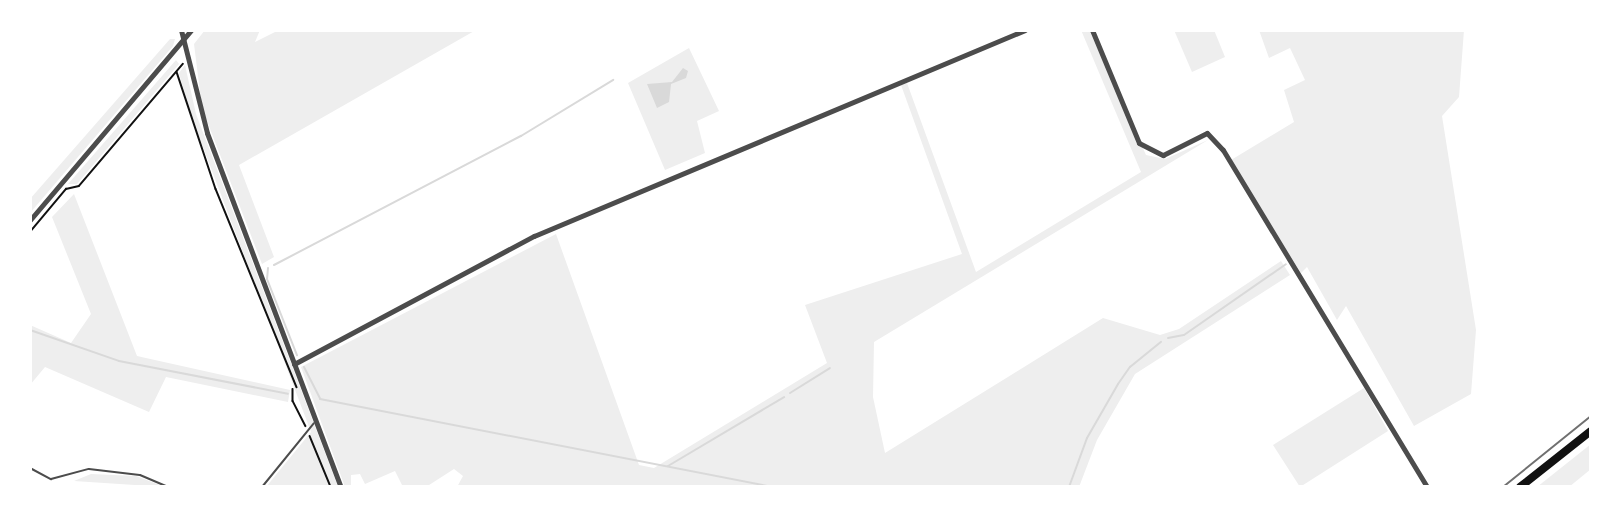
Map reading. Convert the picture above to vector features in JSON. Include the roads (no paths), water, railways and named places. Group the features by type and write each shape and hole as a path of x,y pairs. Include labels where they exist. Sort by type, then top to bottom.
{"main road":[{"path":"1520,487 1591,431"}],"street":[{"path":"181,30 207,133 341,487"},
{"path":"30,220 191,30"},
{"path":"294,364 534,236 1025,30"},
{"path":"1092,30 1140,144 1163,155 1207,133 1223,150 1427,487"}],"lane":[{"path":"262,487 316,422"},
{"path":"30,468 51,479 89,469 140,474 168,487"}],"waterway":[{"path":"274,265 521,136 613,80"},
{"path":"1168,338 1184,335 1286,264"},
{"path":"268,268 267,279 297,355"},
{"path":"30,330 119,361 288,394"},
{"path":"1069,487 1087,438 1118,384 1130,367 1161,342"},
{"path":"304,367 320,399 774,487"},
{"path":"790,393 830,368"},
{"path":"668,466 784,397"}],"railway":[{"path":"1503,487 1591,416"}]}
